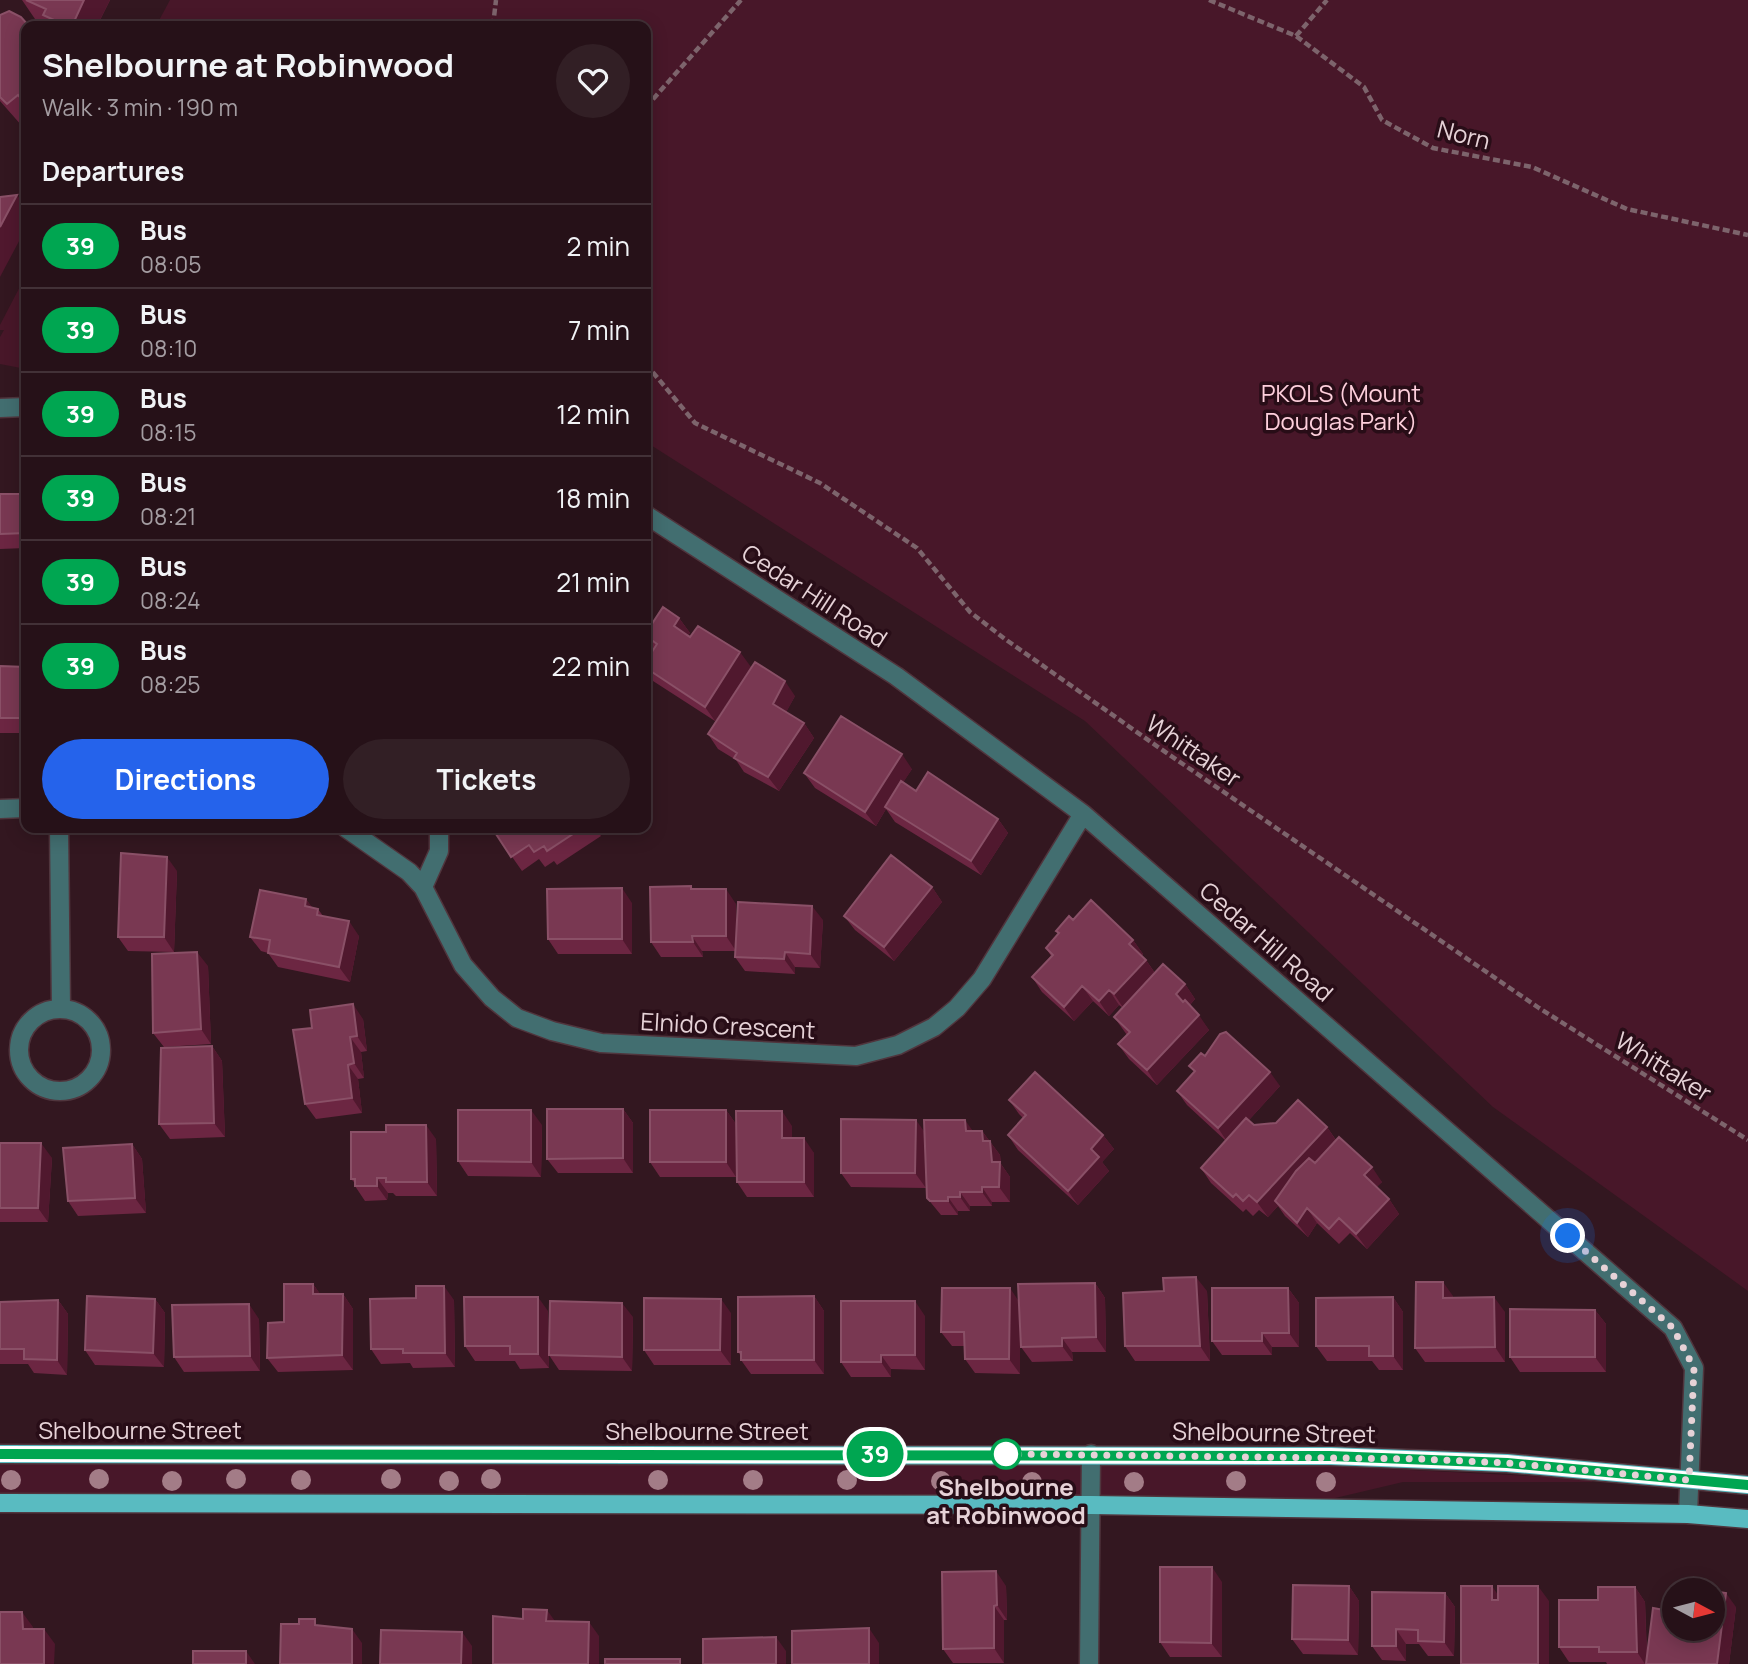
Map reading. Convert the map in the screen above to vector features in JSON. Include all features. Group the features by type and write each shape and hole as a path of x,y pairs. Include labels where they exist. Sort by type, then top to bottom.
{"main road":[{"name":"Shelbourne Street","path":"0,1454 1091,1454 1420,1459 1507,1463 1748,1485"},
{"path":"0,1503 1091,1505 1688,1514 1748,1519"}],"street":[{"path":"0,408 21,407"},
{"name":"Cedar Hill Road","path":"651,518 896,676 1083,814 1673,1328 1694,1368 1688,1514"},
{"path":"0,809 21,808"},
{"name":"Elnido Crescent","path":"358,833 409,872 424,887 463,965 492,998 517,1018 551,1031 601,1043 856,1056 898,1045 934,1027 957,1008 982,979 1083,814"},
{"path":"59,833 61,1008"},
{"path":"424,887 439,851 439,833"},
{"path":"61,1008 87,1018 101,1042 97,1069 77,1088 63,1092 37,1085 27,1076 18,1051 26,1025 48,1009 61,1008"},
{"path":"1089,1664 1091,1454"}],"path":[{"path":"494,21 496,0"},
{"path":"651,101 741,0"},
{"name":"Norn","path":"1209,0 1296,36 1364,87 1382,120 1433,148 1532,167 1627,209 1748,235"},
{"path":"1296,36 1327,0"},
{"name":"Whittaker","path":"651,370 695,423 820,483 917,548 970,612 1081,693 1539,1008 1748,1140"}],"green space":[{"name":"PKOLS (Mount Douglas Park)","path":"170,0 1748,0 1748,1291 1493,1107 1085,721 651,445 651,21 159,21"},
{"path":"21,285 21,368 0,364 0,337 4,330 0,330"},
{"path":"0,1463 1330,1466 1590,1479 1593,1482 1403,1482 1331,1499 0,1494"}],"building":[{"path":"26,0 84,0 74,21 56,21 43,15 46,9"},
{"path":"9,11 25,21 21,21 21,99 18,95 7,104 0,97 0,15"},
{"path":"17,195 0,227 0,197"},
{"path":"0,494 21,494 21,533 0,534"},
{"path":"663,607 679,618 674,626 690,637 698,626 740,652 705,707 651,671 651,653 657,644 651,640 651,625"},
{"path":"755,662 785,681 773,704 804,723 768,777 734,758 737,753 708,734"},
{"path":"0,666 21,667 21,718 0,718"},
{"path":"841,716 902,754 865,812 804,773"},
{"path":"928,772 998,819 971,861 885,807 901,781 916,791"},
{"path":"495,833 574,833 547,851 544,846 534,852 529,845 511,857"},
{"path":"121,853 167,857 164,937 118,937"},
{"path":"891,855 932,887 884,947 844,916"},
{"path":"691,886 691,889 726,889 726,936 692,936 693,942 651,942 650,887"},
{"path":"622,888 622,939 548,939 547,889"},
{"path":"260,890 306,899 305,906 318,909 317,915 349,921 339,967 268,953 270,940 250,937"},
{"path":"1091,900 1133,940 1129,944 1146,960 1114,994 1109,990 1099,1001 1082,986 1064,1007 1032,977 1053,955 1046,948 1059,933 1056,931 1069,916 1073,920"},
{"path":"738,902 812,906 810,954 785,952 784,959 735,957"},
{"path":"197,952 201,1029 153,1033 152,954"},
{"path":"1163,964 1185,984 1176,994 1199,1015 1147,1070 1118,1044 1130,1032 1114,1017"},
{"path":"353,1004 357,1036 350,1037 354,1063 348,1065 352,1098 305,1104 293,1030 312,1028 310,1010"},
{"path":"1226,1032 1270,1072 1218,1128 1177,1091 1195,1071 1189,1066 1201,1053 1205,1056 1220,1034"},
{"path":"212,1046 214,1123 159,1124 161,1048"},
{"path":"1035,1072 1103,1135 1091,1149 1099,1157 1068,1191 1008,1135 1026,1115 1009,1100"},
{"path":"1298,1100 1327,1127 1257,1202 1249,1195 1243,1201 1236,1194 1233,1197 1201,1168 1246,1118 1254,1125 1276,1123"},
{"path":"547,1109 623,1109 623,1158 547,1159"},
{"path":"458,1110 531,1110 531,1162 458,1161"},
{"path":"650,1110 726,1110 726,1162 650,1162"},
{"path":"736,1111 782,1111 782,1138 804,1138 804,1182 737,1182"},
{"path":"841,1119 916,1120 915,1173 841,1173"},
{"path":"924,1120 965,1120 966,1131 982,1131 983,1141 990,1141 992,1162 1000,1162 999,1187 982,1187 982,1192 960,1192 960,1197 948,1197 948,1201 930,1201 927,1198"},
{"path":"386,1125 426,1125 427,1182 386,1182 386,1178 377,1178 377,1186 355,1186 355,1179 351,1179 351,1132 386,1132"},
{"path":"1339,1137 1372,1167 1364,1175 1389,1199 1356,1234 1339,1218 1329,1229 1307,1208 1297,1223 1275,1201 1296,1171 1309,1158 1315,1163"},
{"path":"0,1143 41,1143 38,1208 0,1208"},
{"path":"132,1144 135,1198 68,1201 63,1148"},
{"path":"1196,1277 1200,1346 1125,1346 1123,1293 1164,1291 1163,1278"},
{"path":"1416,1282 1443,1282 1443,1298 1494,1297 1495,1347 1415,1348"},
{"path":"1095,1283 1096,1337 1062,1338 1062,1346 1021,1347 1018,1284"},
{"path":"284,1284 313,1284 313,1294 343,1294 342,1355 267,1358 268,1323 284,1322"},
{"path":"416,1286 444,1286 445,1353 403,1353 403,1349 371,1349 370,1299 416,1298"},
{"path":"942,1288 1010,1288 1009,1359 965,1359 964,1332 941,1332"},
{"path":"1212,1288 1288,1288 1289,1333 1262,1333 1262,1341 1212,1341"},
{"path":"87,1296 155,1299 153,1353 85,1350"},
{"path":"814,1296 814,1360 741,1360 741,1352 738,1352 738,1297"},
{"path":"464,1297 538,1297 538,1354 510,1354 510,1346 465,1346"},
{"path":"1393,1297 1393,1356 1369,1356 1369,1346 1316,1346 1316,1298"},
{"path":"644,1298 721,1299 720,1350 644,1350"},
{"path":"58,1300 57,1360 24,1359 24,1349 0,1349 0,1302"},
{"path":"550,1301 622,1303 622,1357 549,1355"},
{"path":"841,1301 915,1301 915,1355 881,1355 881,1362 841,1362"},
{"path":"249,1304 250,1356 174,1357 172,1305"},
{"path":"1510,1309 1595,1310 1595,1357 1510,1357"},
{"path":"1160,1567 1212,1567 1211,1643 1160,1642"},
{"path":"996,1571 994,1648 943,1649 942,1572"},
{"path":"1293,1585 1349,1586 1348,1640 1292,1639"},
{"path":"1461,1586 1492,1586 1492,1600 1498,1600 1498,1586 1538,1586 1538,1664 1461,1664"},
{"path":"1598,1587 1635,1587 1637,1652 1599,1652 1599,1647 1559,1647 1559,1600 1598,1600"},
{"path":"1372,1592 1445,1593 1444,1642 1418,1641 1418,1630 1396,1629 1396,1646 1372,1646"},
{"path":"1653,1608 1662,1610 1662,1642 1720,1642 1717,1664 1646,1664"},
{"path":"523,1609 547,1610 546,1621 589,1622 588,1664 493,1664 493,1616 523,1619"},
{"path":"0,1612 22,1612 23,1629 44,1629 44,1664 0,1664"},
{"path":"299,1619 315,1619 315,1625 352,1629 352,1664 280,1664 281,1624 299,1624"},
{"path":"869,1628 869,1664 792,1664 792,1631"},
{"path":"381,1630 462,1632 461,1664 380,1664"},
{"path":"776,1637 776,1664 703,1664 703,1639"},
{"path":"193,1651 246,1651 246,1664 193,1664"},
{"path":"605,1659 680,1659 680,1664 605,1664"}],"bus line":[{"name":"39","path":"0,1454 1331,1456 1507,1463 1748,1485"}],"place":[{"name":"Shelbourne at Robinwood","path":"1006,1454"}],"route":[{"path":"1006,1454 1420,1459 1507,1463 1689,1480 1694,1368 1673,1328 1568,1236"}]}
